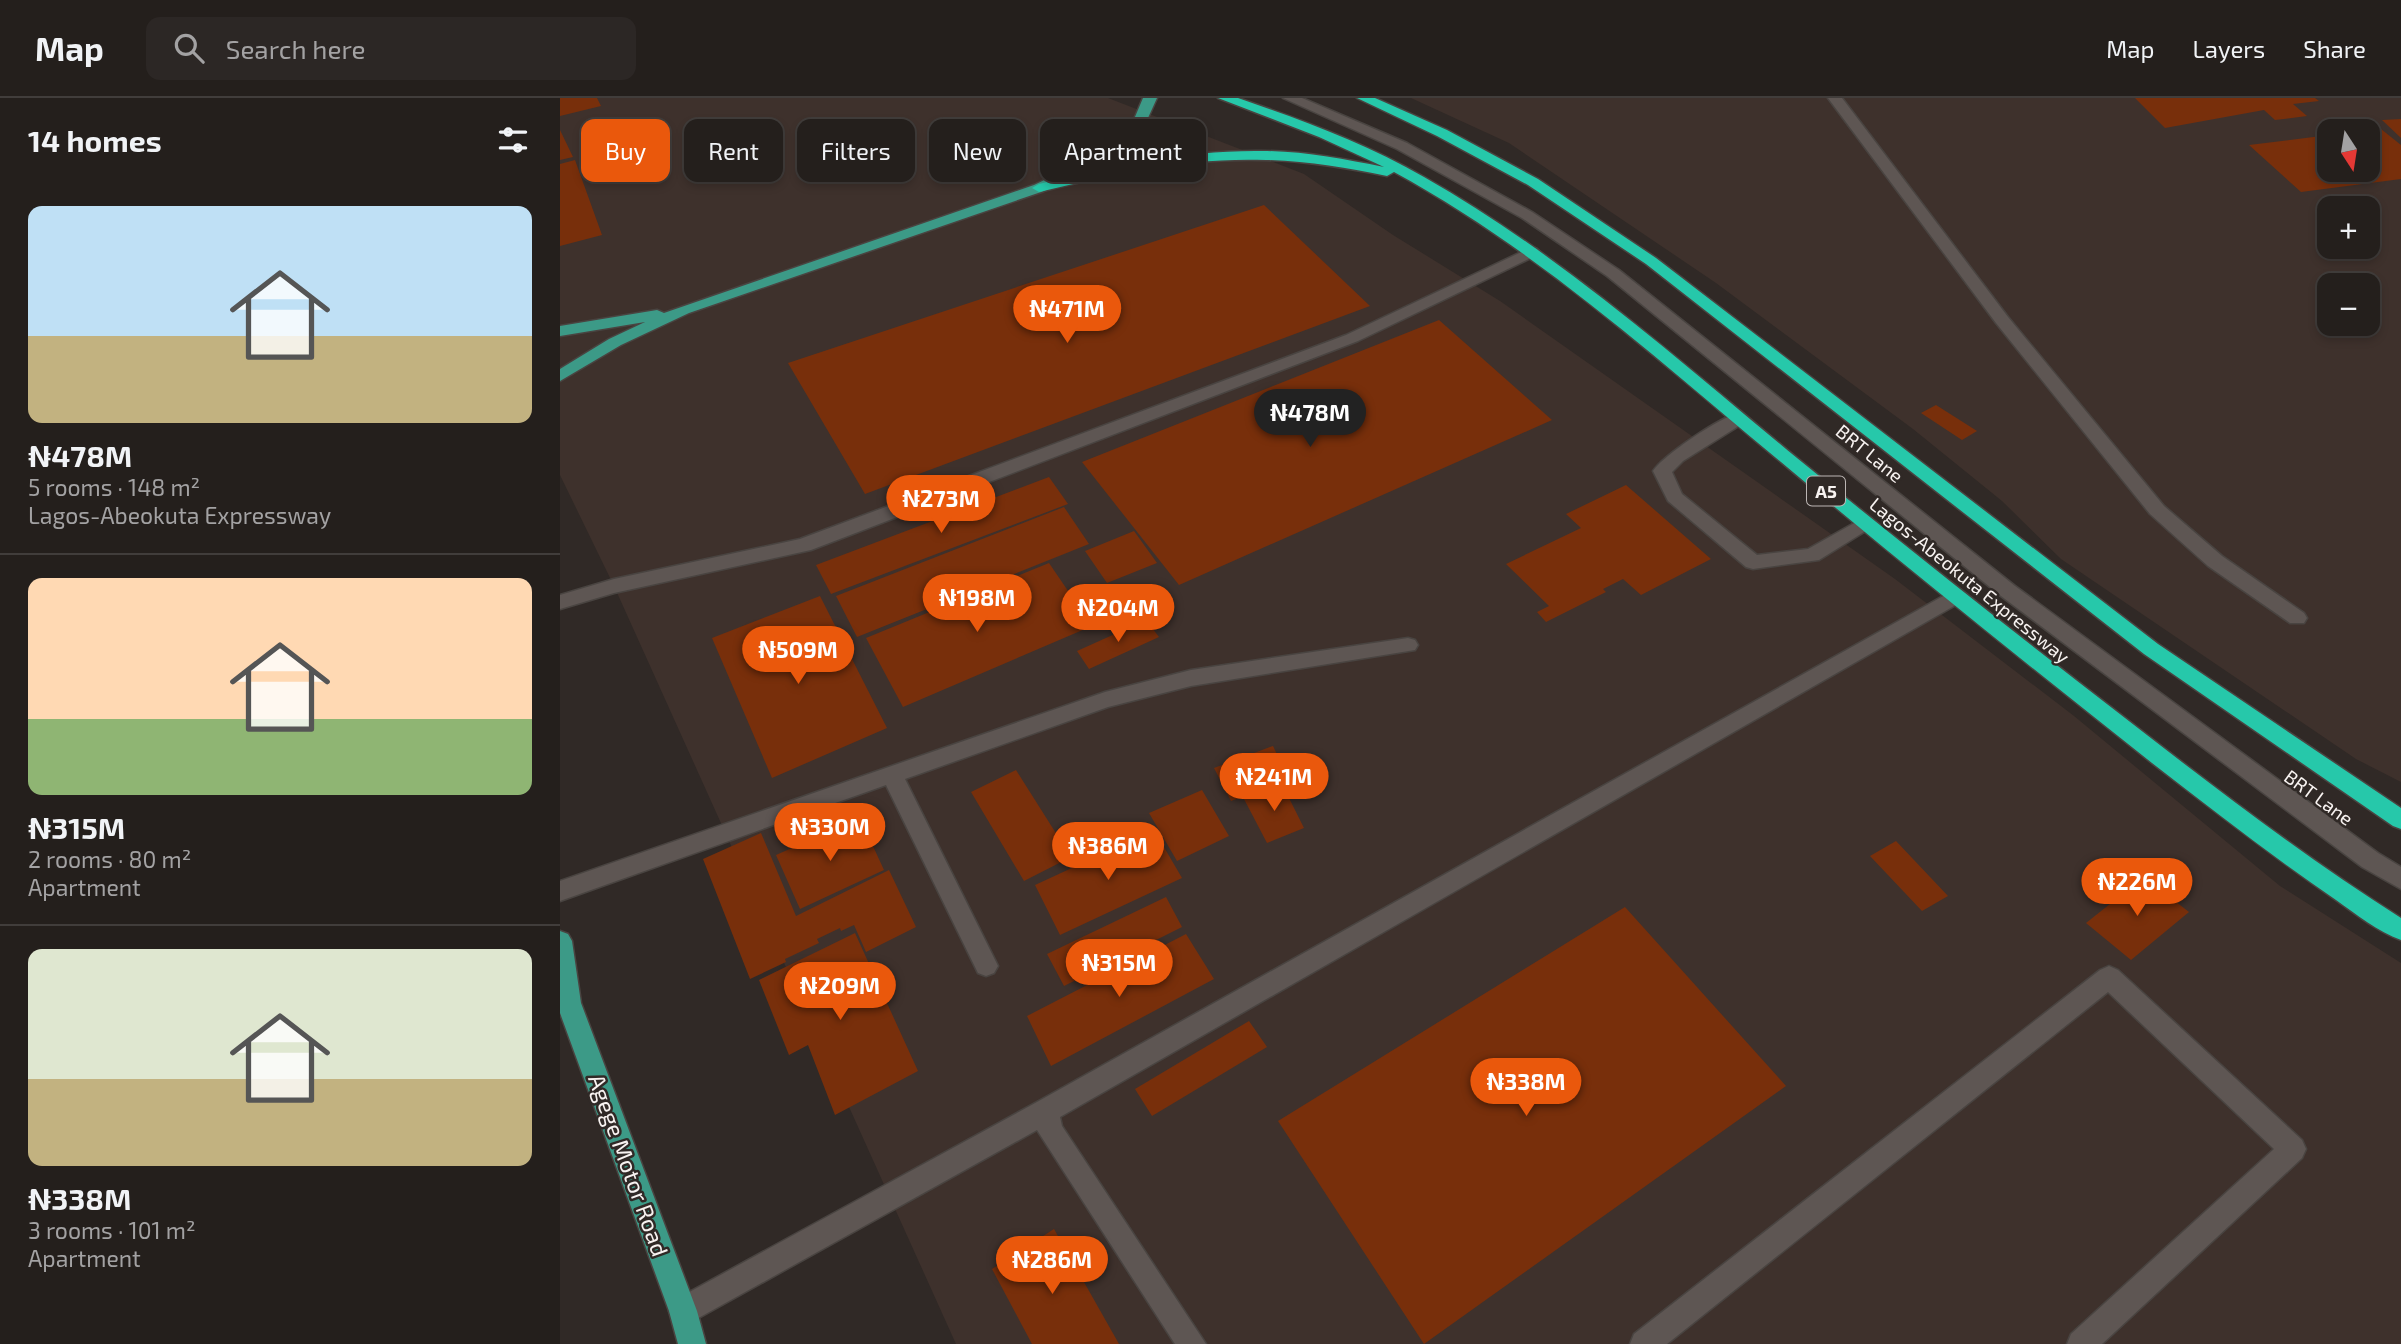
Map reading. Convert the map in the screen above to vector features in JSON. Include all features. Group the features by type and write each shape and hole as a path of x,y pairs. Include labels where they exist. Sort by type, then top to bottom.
{"highway":[{"name":"Lagos-Abeokuta Expressway","path":"1225,98 1269,113 1387,163 1422,182 1532,252 1638,332 1954,597 2202,790 2350,898 2401,930"},
{"path":"1364,98 1442,134 1532,182 1651,261 2151,649 2401,820"},
{"path":"1039,188 1150,163 1250,156 1294,157 1343,163 1422,182"}],"main road":[{"path":"560,376 615,342 683,310 1039,188 1110,154 1138,126 1150,98"},
{"path":"560,331 683,310"},
{"name":"Agege Motor Road","path":"560,940 565,996 683,1311 692,1344"}],"street":[{"name":"BRT Lane","path":"1290,98 1402,146 1527,215 1613,273 2008,591 2303,811 2401,879"},
{"path":"1835,98 2002,320 2157,510 2216,561 2297,618"},
{"path":"560,602 614,586 804,545 1352,338 1532,252"},
{"path":"1739,418 1677,457 1662,471 1674,497 1753,562 1812,555 1866,523"},
{"path":"683,1311 1046,1111 1954,597"},
{"path":"560,891 1105,700 1178,681 1408,645"},
{"path":"892,775 986,966"},
{"path":"1644,1344 2109,977 2293,1149 2081,1344"},
{"path":"1046,1111 1050,1130 1192,1344"}],"shaded area":[{"path":"560,98 1108,98 1162,119 1040,119 1040,182 1206,182 1206,136 1304,174 1393,235 1500,301 1895,579 2074,716 2280,886 2401,963 2401,1344 956,1344 614,586 560,475"},
{"path":"1411,98 2401,98 2401,782 2356,759 2061,559 2002,501 1913,429 1716,283 1509,143"}],"building":[{"path":"560,98 597,98 601,106 560,116"},
{"path":"2135,98 2315,98 2319,101 2293,104 2307,116 2275,120 2264,110 2165,128"},
{"path":"2401,119 2401,138 2382,120"},
{"path":"2380,129 2401,145 2401,179 2380,182"},
{"path":"560,130 573,157 560,160"},
{"path":"2317,136 2317,182 2378,182 2301,192 2249,145"},
{"path":"575,160 602,235 560,246 560,164"},
{"path":"1264,205 1370,306 865,494 788,363"},
{"path":"1439,320 1552,420 1179,585 1082,462"},
{"path":"1936,405 1977,431 1962,440 1921,413"},
{"path":"1049,477 1068,504 831,594 816,565"},
{"path":"1626,485 1711,559 1641,595 1623,579 1603,589 1606,592 1546,622 1537,612 1549,606 1506,564 1581,528 1566,514"},
{"path":"1064,507 1089,544 857,637 836,596"},
{"path":"1134,531 1157,563 1107,583 1085,551"},
{"path":"1049,563 1092,626 903,707 866,638"},
{"path":"820,596 887,728 772,778 712,638"},
{"path":"1146,620 1159,637 1089,669 1077,651"},
{"path":"1273,746 1289,779 1231,801 1214,768"},
{"path":"1016,770 1071,857 1024,881 971,792"},
{"path":"1282,784 1304,828 1267,843 1244,799"},
{"path":"1202,790 1229,836 1177,861 1149,813"},
{"path":"860,818 884,870 800,909 776,855"},
{"path":"1154,830 1182,878 1060,935 1035,885"},
{"path":"761,833 796,916 889,870 916,927 866,952 854,925 841,931 840,928 817,939 819,943 785,959 786,962 750,979 703,859"},
{"path":"1896,841 1948,896 1922,911 1870,856"},
{"path":"2144,877 2189,912 2131,960 2086,923"},
{"path":"1166,897 1182,927 1064,986 1047,954"},
{"path":"1625,907 1786,1086 1424,1344 1278,1121"},
{"path":"855,933 918,1071 835,1115 808,1045 789,1055 759,980"},
{"path":"1186,934 1214,979 1051,1066 1027,1016"},
{"path":"1249,1021 1267,1047 1152,1116 1135,1089"},
{"path":"1054,1229 1119,1344 1032,1344 992,1269"}]}
